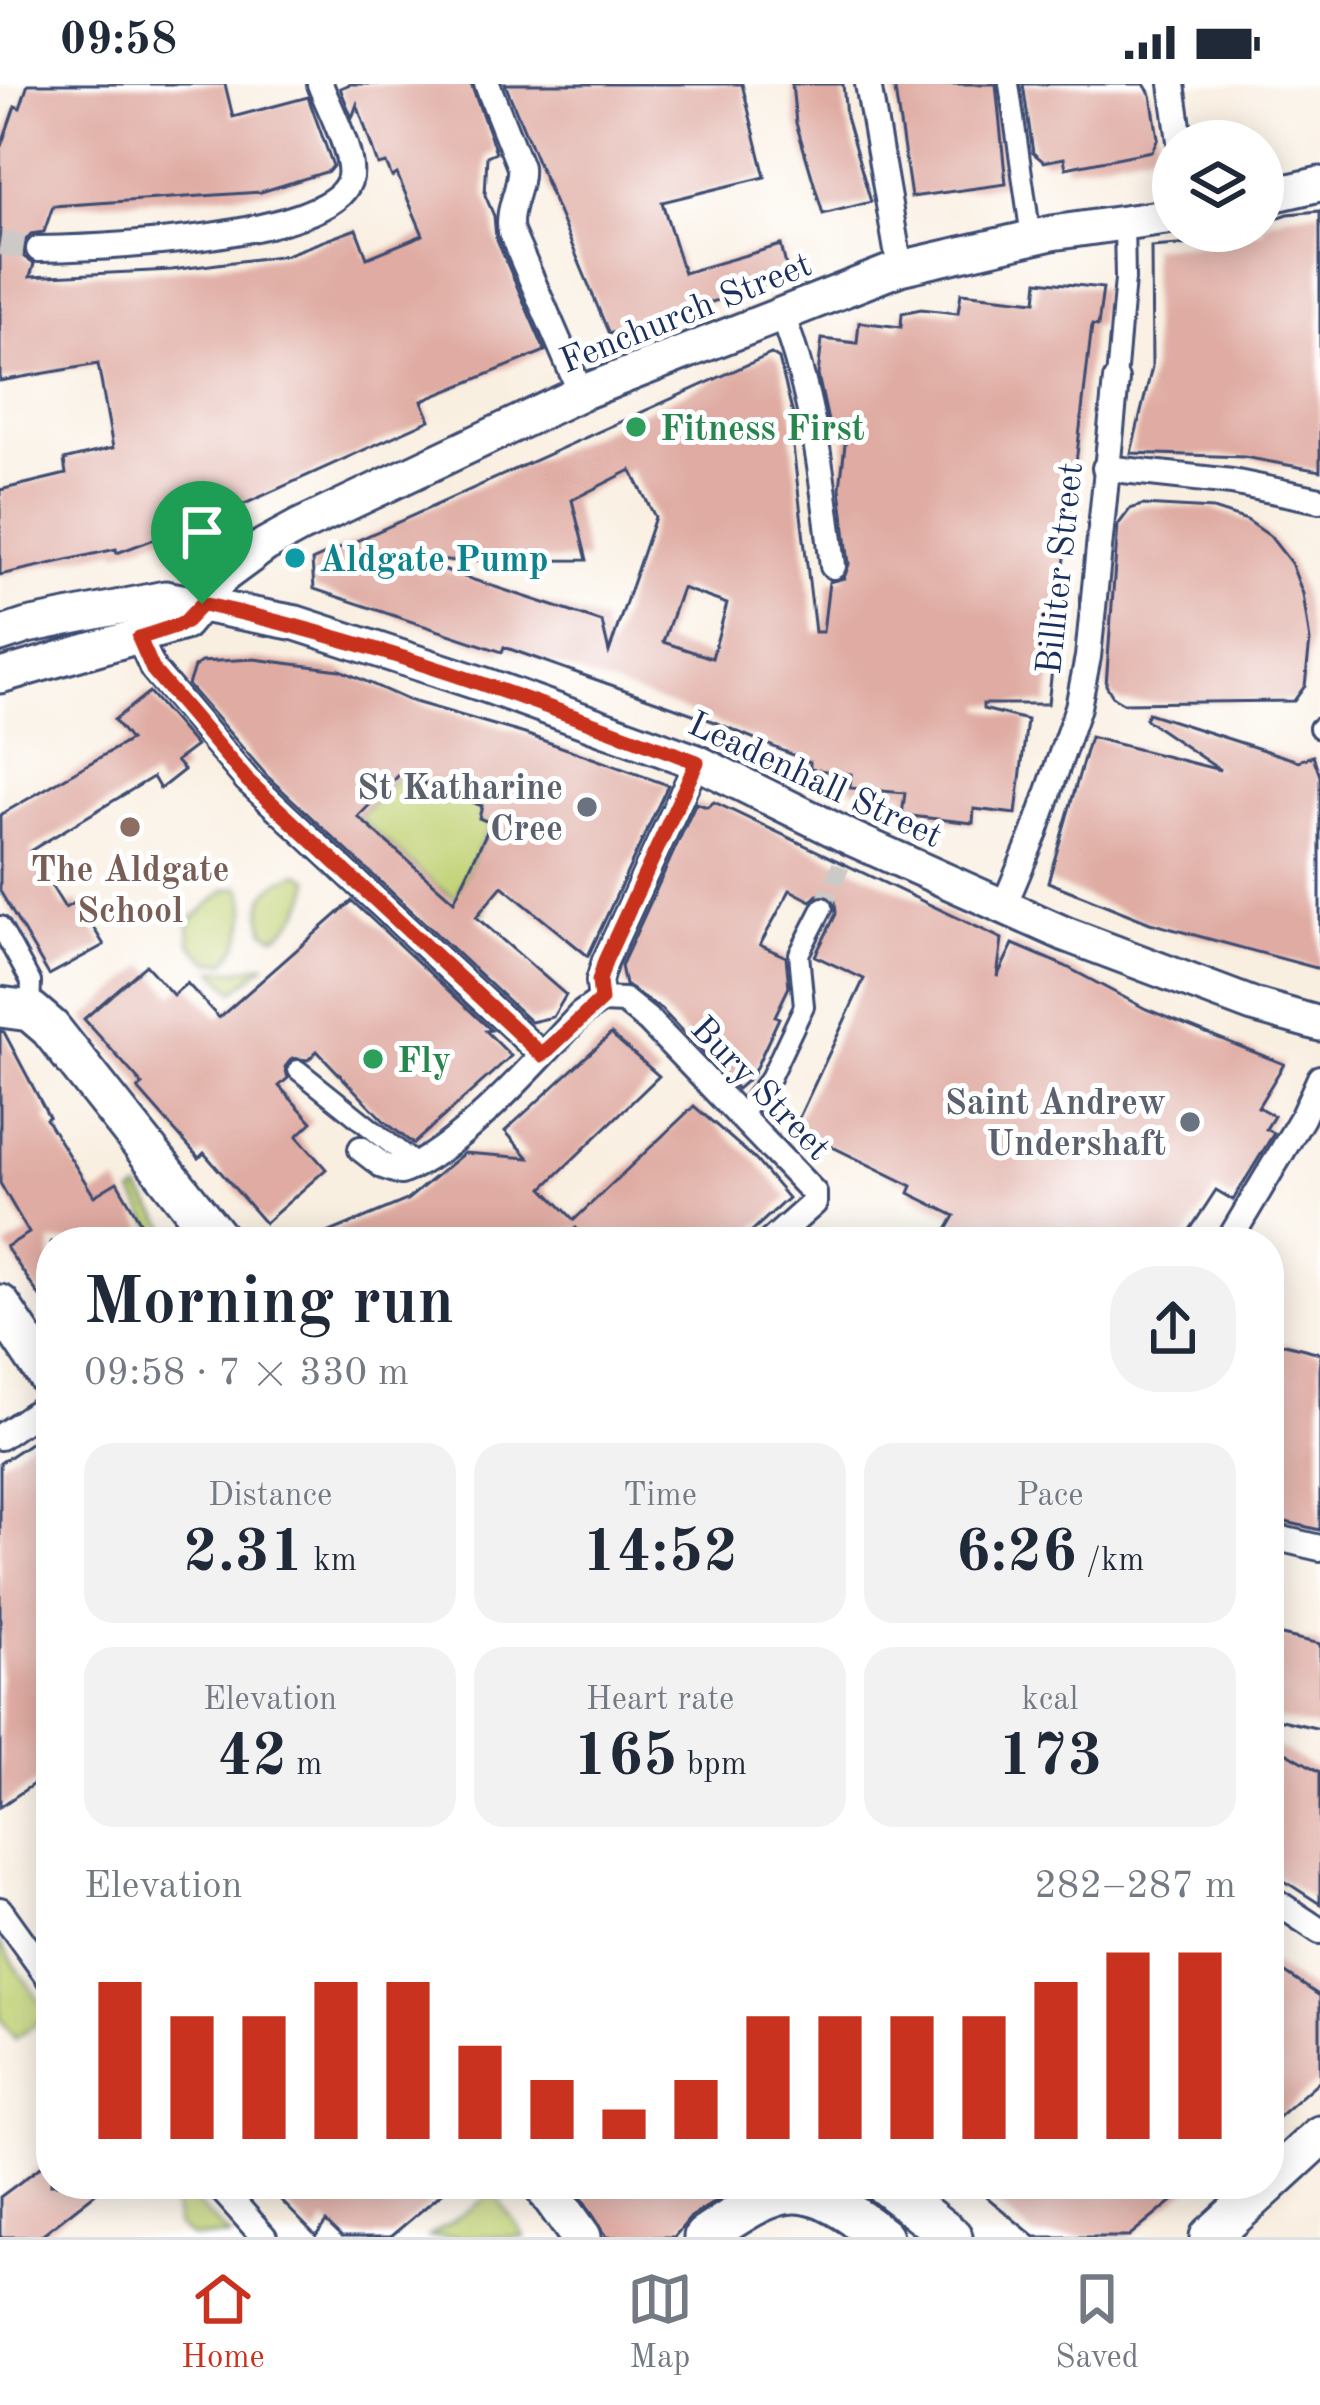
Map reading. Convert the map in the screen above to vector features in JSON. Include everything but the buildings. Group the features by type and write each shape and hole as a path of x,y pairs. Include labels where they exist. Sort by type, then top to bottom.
{"main road":[{"path":"15,1009 50,1028 208,1227"},
{"path":"0,1305 36,1359"},
{"path":"1284,2169 1320,2136"},
{"path":"554,2199 581,2237"},
{"path":"704,2237 760,2199"},
{"path":"824,2199 882,2237"},
{"path":"903,2199 952,2237"},
{"path":"1210,2237 1251,2199"}],"street":[{"path":"39,249 237,233 329,204 347,186 352,169 320,84"},
{"path":"487,84 520,167 508,221 511,232 581,393"},
{"path":"868,84 900,268"},
{"path":"1010,84 1031,237"},
{"path":"1172,84 1177,120"},
{"path":"1284,192 1320,184"},
{"name":"Fenchurch Street","path":"0,676 184,623 223,576 298,527 581,393 900,268 1031,237 1152,219"},
{"name":"Billiter Street","path":"1004,908 1078,707 1088,657 1125,280 1124,222"},
{"path":"782,314 803,370 833,566"},
{"path":"1105,468 1232,482 1320,500"},
{"name":"Leadenhall Street","path":"0,635 165,598 296,623 697,762 850,847 1178,978 1320,1024"},
{"path":"139,638 153,670 247,780 542,1055"},
{"path":"361,1149 383,1166 401,1172 418,1166 601,1000 599,981 605,961 697,762"},
{"path":"741,1115 770,1078 804,1006 799,954 823,907"},
{"path":"0,926 31,982 15,1009"},
{"name":"Bury Street","path":"601,1000 624,1001 649,1022 816,1198 786,1227"},
{"path":"298,1070 418,1166"},
{"path":"1237,1227 1302,1118 1320,1078"},
{"path":"0,1437 36,1412"},
{"path":"1284,1540 1320,1548"},
{"path":"1284,1907 1320,1931"},
{"path":"0,1910 36,1960"},
{"path":"230,2199 264,2237"}],"green space":[{"path":"400,774 482,806 479,818 491,823 459,889 486,906 483,914 437,886 359,818"},
{"path":"298,873 310,879 307,895 294,920 275,936 265,931 263,900 271,888"},
{"path":"240,887 246,916 242,936 226,962 209,962 190,943 189,921 227,889"},
{"path":"266,964 234,992 214,970 239,970"},
{"path":"139,1190 167,1227 152,1227 133,1194"},
{"path":"0,1943 36,1996 36,2024 15,2039 0,2018"},
{"path":"191,2199 230,2237 191,2237 177,2225 173,2202"},
{"path":"485,2199 498,2199 525,2237 429,2237"}],"tunnel":[{"path":"0,243 39,249"},
{"path":"823,907 842,863"}],"place":[{"name":"Fitness First","path":"636,427"},
{"name":"Aldgate Pump","path":"295,558"},
{"name":"St Katharine Cree","path":"587,807"},
{"name":"The Aldgate School","path":"130,827"},
{"name":"Fly","path":"373,1059"},
{"name":"Saint Andrew Undershaft","path":"1190,1122"}],"route":[{"path":"202,604 296,623 697,762 605,961 599,981 601,1000 542,1055 290,824 153,670 139,638 184,623 202,604"}]}
